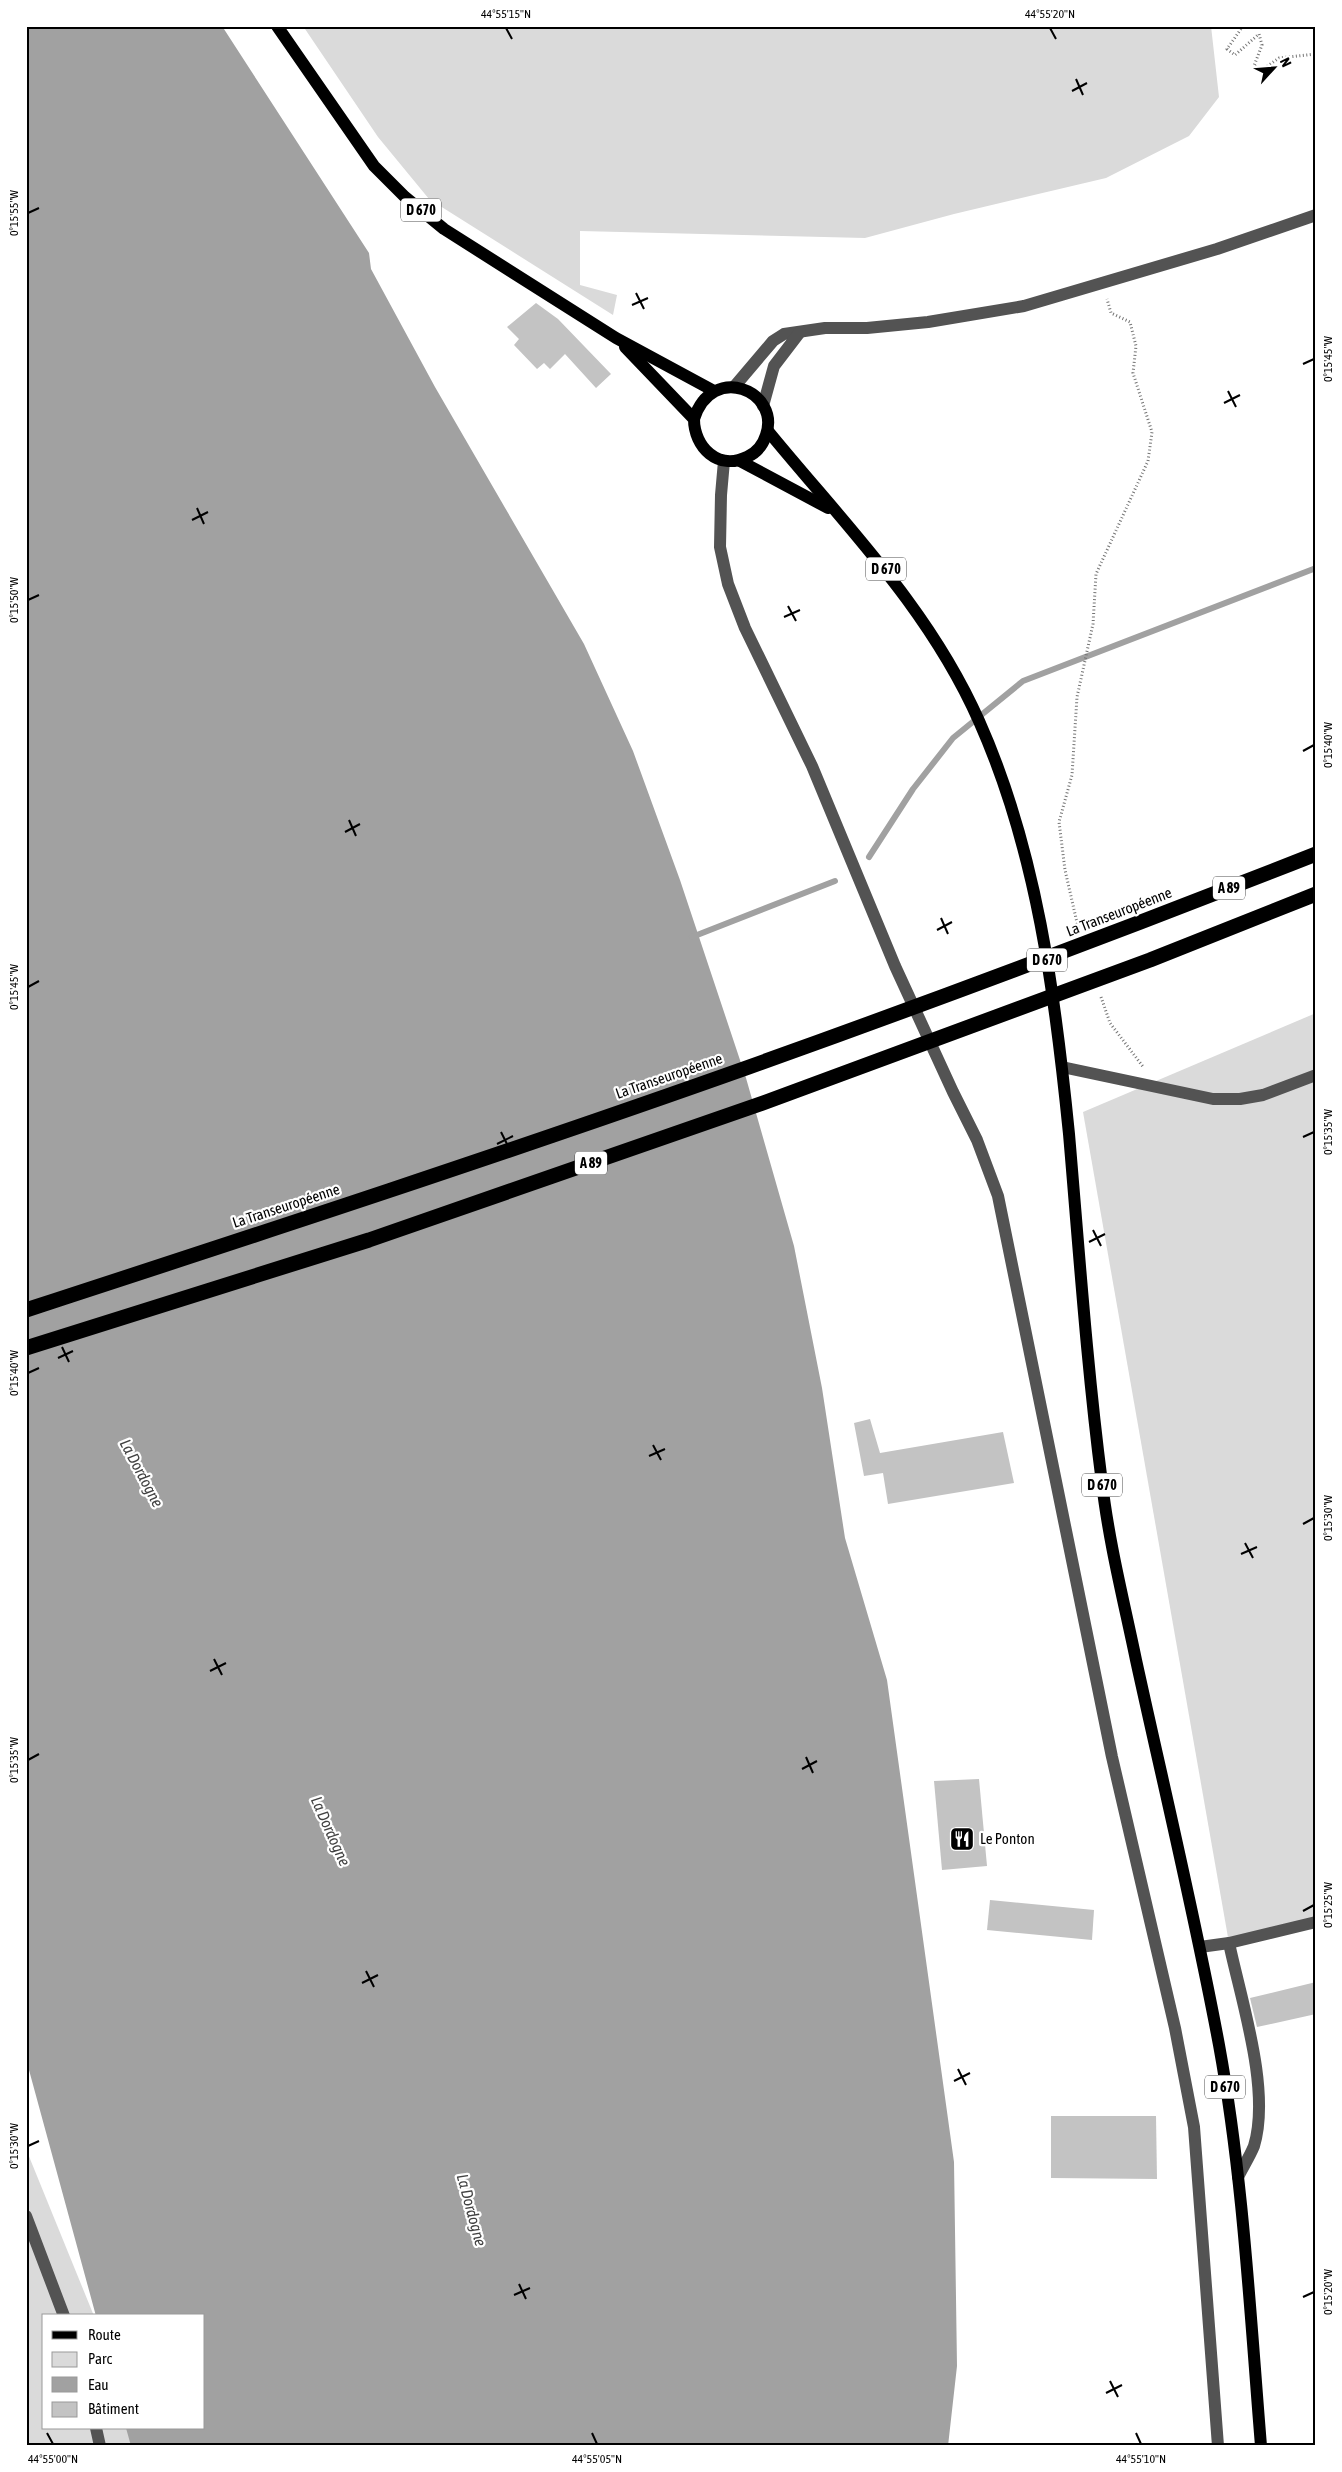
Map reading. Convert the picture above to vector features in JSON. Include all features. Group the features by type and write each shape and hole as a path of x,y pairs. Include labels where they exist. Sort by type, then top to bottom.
{"highway":[{"name":"La Transeuropéenne","path":"26,1310 358,1201 749,1067 1143,922 1316,854"},
{"name":"A 89","path":"26,1348 369,1240 763,1103 1150,960 1316,894"}],"main road":[{"name":"D 670","path":"276,26 374,166 405,197 444,229 616,338 714,391"},
{"name":"D 670","path":"616,338 694,419"},
{"path":"734,387 746,390 756,397 763,406 768,418 768,431 758,450 740,460 724,461 704,450 694,430 694,419 697,407 714,391 734,387"},
{"name":"D 670","path":"768,431 833,511 904,592 931,633 979,719 1000,772 1026,850 1042,927 1062,1067 1102,1488 1118,1576 1200,1947 1220,2050 1238,2177 1261,2446"},
{"name":"D 670","path":"740,460 833,511"}],"street":[{"path":"734,387 773,340 784,334 825,328 867,328 928,322 1024,306 1103,284 1316,215"},
{"path":"763,406 774,366 800,332"},
{"path":"724,461 720,547 728,584 745,628 812,766 896,966 953,1092 977,1140 998,1196 1112,1757 1175,2028 1194,2127 1218,2446"},
{"path":"1062,1067 1213,1099 1240,1100 1263,1095 1316,1075"},
{"path":"1200,1947 1229,1943 1316,1922"},
{"path":"1229,1943 1259,2079 1258,2118 1254,2147 1238,2177"},
{"path":"26,2216 63,2314"},
{"path":"96,2430 100,2446"}],"path":[{"path":"1243,26 1227,49 1235,55 1259,34 1262,45 1254,66 1262,70 1279,58 1316,54"},
{"path":"1079,932 1064,870 1059,822 1072,775 1077,697 1093,624 1096,574 1148,461 1152,432 1133,373 1136,346 1130,322 1111,313 1103,284"},
{"path":"1101,996 1110,1023 1146,1070"}],"green space":[{"path":"303,26 1211,26 1219,97 1189,136 1106,178 954,214 865,238 580,231 580,285 617,295 613,315 429,199 378,137"},
{"path":"1316,1013 1316,1916 1229,1943 1083,1112"},
{"path":"26,2149 93,2314 42,2314 42,2430 140,2430 146,2446 26,2446"}],"water":[{"name":"La Dordogne","path":"26,26 222,26 369,253 371,269 435,387 584,644 633,751 680,880 746,1078 794,1246 822,1388 845,1538 887,1680 954,2162 957,2366 948,2446 131,2446 127,2430 205,2430 205,2314 95,2314 26,2059"}],"building":[{"path":"536,303 558,319 611,374 596,388 565,354 550,369 544,363 537,369 514,345 519,339 507,327"},
{"path":"870,1419 880,1453 1003,1432 1014,1483 888,1504 883,1473 864,1476 854,1423"},
{"name":"Le Ponton","path":"979,1779 987,1866 942,1870 934,1781"},
{"path":"990,1900 1094,1910 1092,1940 987,1930"},
{"path":"1316,1982 1316,2014 1257,2027 1250,1998"},
{"path":"1051,2116 1156,2116 1157,2179 1051,2178"}],"waterway":[{"path":"869,857 913,789 953,738 1023,681 1316,568"},
{"path":"692,937 835,881"}],"place":[{"name":"Le Ponton","path":"962,1839"}]}
